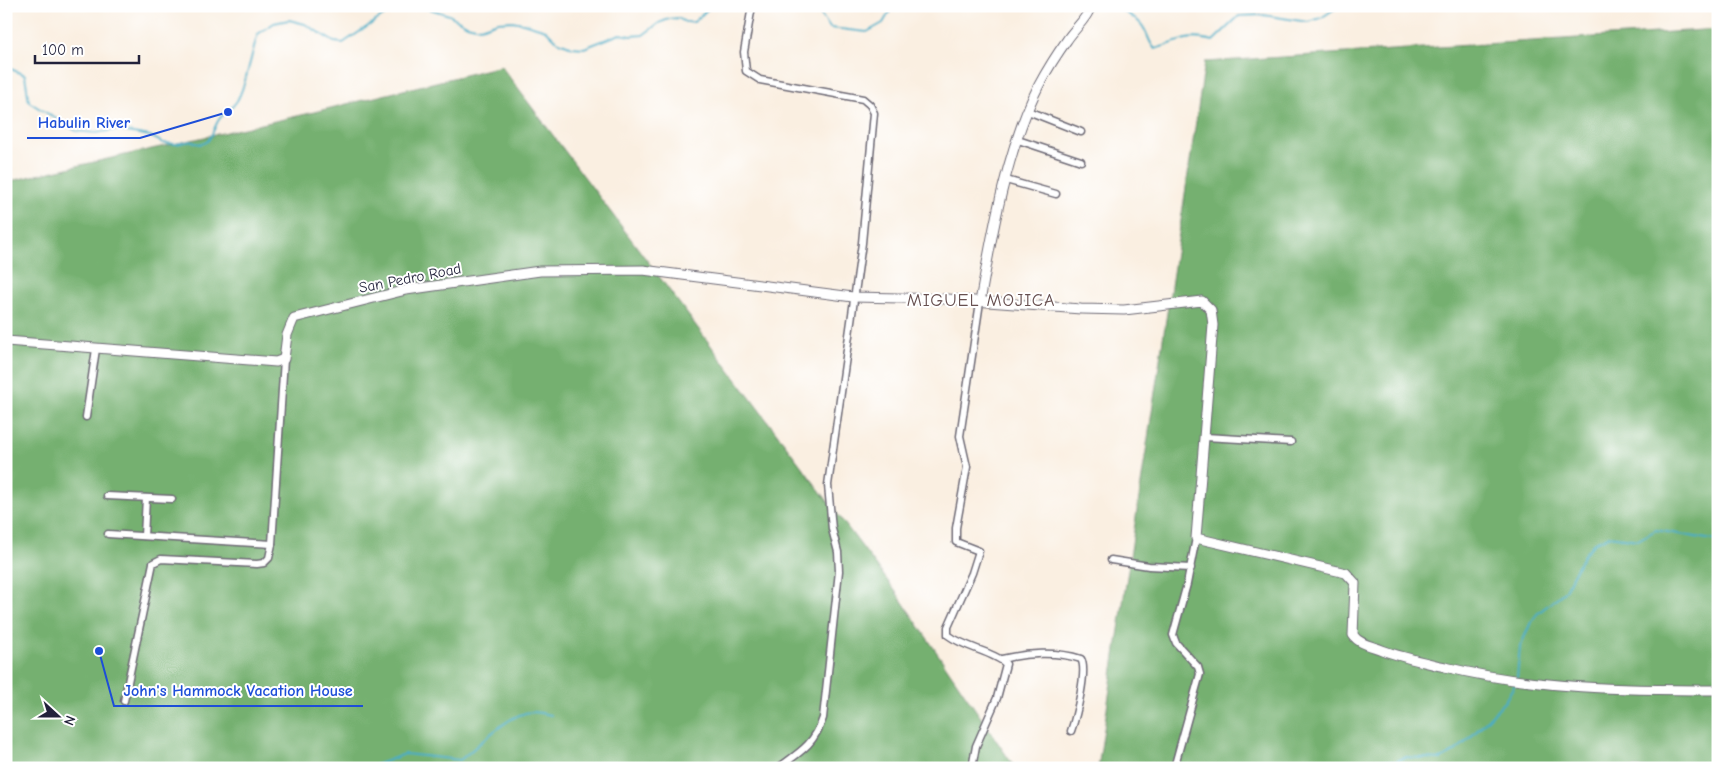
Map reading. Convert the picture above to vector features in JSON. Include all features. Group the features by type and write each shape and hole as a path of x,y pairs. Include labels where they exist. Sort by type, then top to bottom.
{"street":[{"path":"972,768 976,746 1006,671 1006,664 1002,659 972,649 948,635 948,628 979,551 956,542 956,528 966,467 960,436 980,302 1006,180 1028,111 1053,61 1066,40 1086,18 1091,6"},
{"path":"751,8 744,52 746,71 760,80 863,99 870,105 874,113 866,210 828,485 839,571 823,718 817,735 808,745 778,768"},
{"path":"1028,111 1081,132"},
{"path":"1018,140 1081,160"},
{"path":"1006,180 1056,194"},
{"name":"San Pedro Road","path":"284,360 287,335 294,318 406,290 540,270 643,270 853,297"},
{"path":"853,297 904,297 1081,309 1124,310 1202,301 1211,310 1213,325 1196,538 1191,568 1173,640 1198,667 1200,674 1174,768"},
{"path":"6,341 234,360 276,362 284,360 286,367 272,544 269,558 264,563 161,559 153,563 124,701"},
{"path":"86,417 96,349"},
{"path":"1205,437 1291,442"},
{"path":"107,496 172,499"},
{"path":"144,536 146,498"},
{"path":"108,534 272,544"},
{"path":"1196,538 1346,573 1354,583 1352,628 1357,641 1397,656 1518,681 1616,690 1718,690"},
{"path":"1112,560 1149,566 1191,568"},
{"path":"1002,659 1017,655 1043,654 1081,659 1084,666 1078,708 1071,730"}],"green space":[{"path":"1718,29 1718,768 1098,768 1205,62"},
{"path":"501,66 896,592 1015,768 6,768 6,182 306,114"}],"waterway":[{"path":"6,67 25,75 29,102 76,131 96,133 115,130 150,136 163,143 176,144 191,141 202,144 206,143 211,136 219,119 237,101 245,82 258,34 274,23 289,20 305,24 334,42 343,43 386,14 409,6"},
{"path":"411,6 449,15 467,25 480,28 498,22 512,21 523,23 546,30 557,41 572,47 584,48 620,34 631,36 643,35 659,23 669,19 678,18 685,22 694,22 711,6"},
{"path":"815,6 830,28 867,32 883,23 893,6"},
{"path":"1116,6 1142,25 1150,43 1155,49 1196,38 1213,41 1239,16 1263,15 1308,22 1321,18 1339,6"},
{"path":"1517,677 1520,647 1531,622 1537,614 1564,592 1583,556 1595,542 1609,536 1638,540 1656,530 1718,541"},
{"path":"1382,768 1382,760 1395,762 1405,757 1441,759 1454,752 1505,701 1515,684"},
{"path":"368,768 405,754 460,760 494,731 514,718 532,712 551,715"}],"place":[{"name":"Habulin River","path":"228,112"},
{"name":"John's Hammock Vacation House","path":"99,651"}],"district":[{"name":"MIGUEL MOJICA","path":"981,300"}]}
